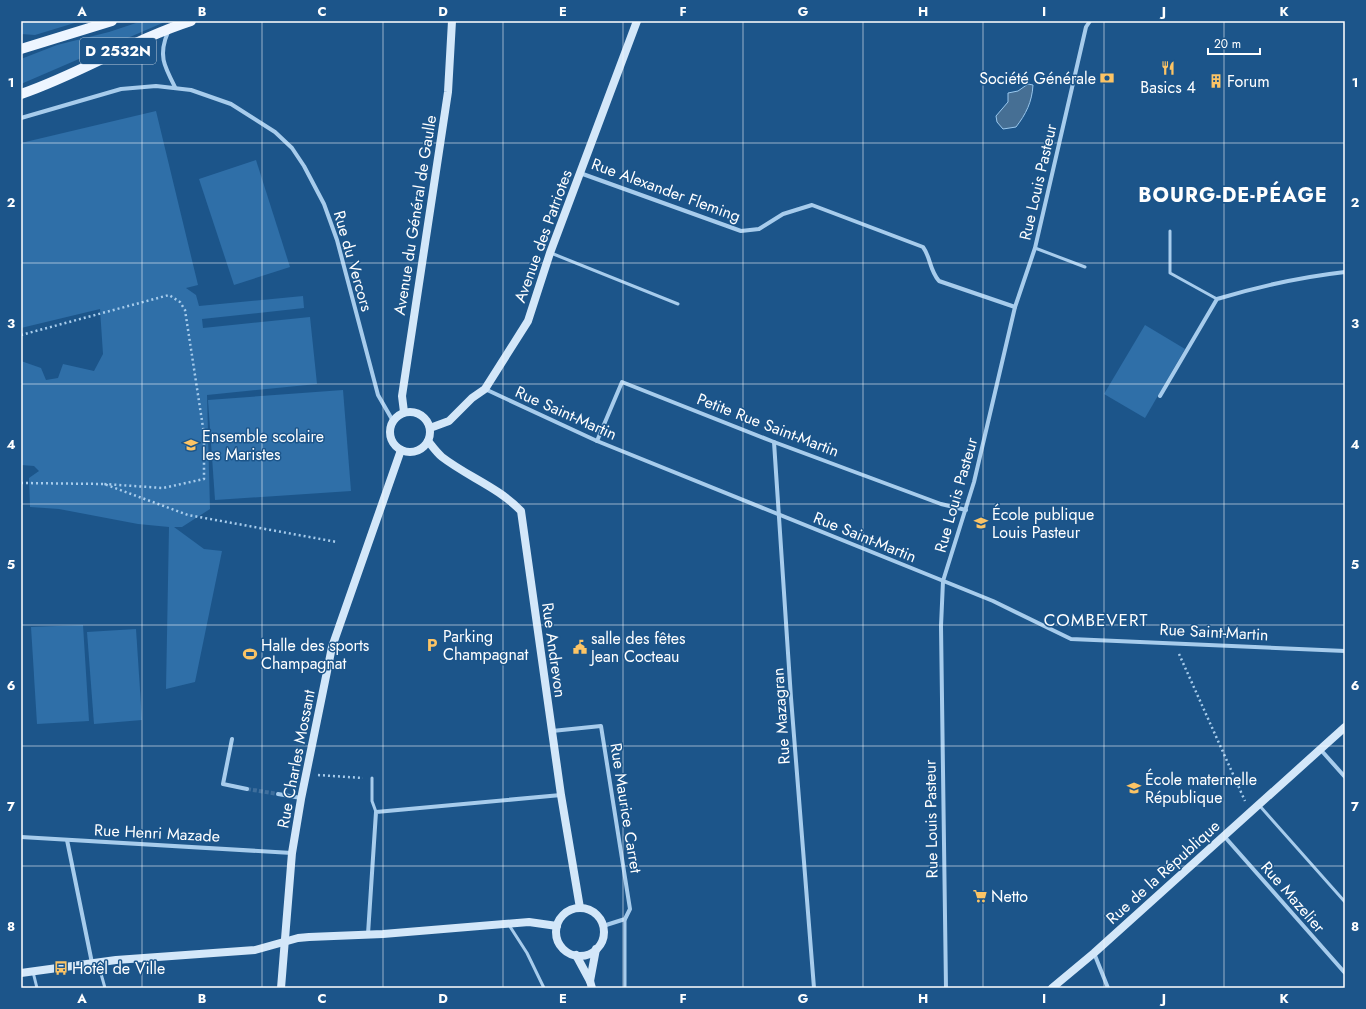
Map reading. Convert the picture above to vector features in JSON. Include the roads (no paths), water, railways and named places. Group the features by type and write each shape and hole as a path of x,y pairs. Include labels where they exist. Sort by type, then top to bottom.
{"main road":[{"name":"D 2532N","path":"21,49 112,21"},
{"name":"D 2532N","path":"21,101 47,85 106,57 169,29 191,21"},
{"path":"21,94 47,85"}],"street":[{"name":"Avenue du Général de Gaulle","path":"404,412 402,396 448,92 452,21"},
{"name":"Avenue des Patriotes","path":"430,428 449,421 472,398 485,389 528,321 550,252 637,21"},
{"name":"Rue Louis Pasteur","path":"946,988 941,626 943,581 966,510 1015,307 1035,248 1086,27 1090,21"},
{"path":"169,29 163,44 162,56 176,87"},
{"name":"Rue du Vercors","path":"21,118 121,89 156,86 176,87 232,104 275,132 292,148 304,166 324,204 337,240 378,395 393,421"},
{"name":"Rue Alexander Fleming","path":"580,173 740,231 759,229 783,214 812,205 923,247 927,252 932,273 938,281 1015,307"},
{"path":"1160,396 1218,299 1257,287 1303,277 1345,272"},
{"name":"Petite Rue Saint-Martin","path":"597,440 622,382 774,442 941,504 966,510"},
{"name":"Rue Saint-Martin","path":"485,389 597,440 993,601 1071,639 1174,642 1345,651"},
{"path":"404,412 417,413 423,416 430,428 428,441 420,450 407,452 401,450 396,447 390,437 389,432 393,421 404,412"},
{"name":"Rue Andrevon","path":"428,441 441,457 495,489 509,499 520,511 561,795 580,908"},
{"name":"Rue Mazagran","path":"774,442 814,988"},
{"name":"Rue Charles Mossant","path":"281,988 292,853 301,798 332,647 401,450"},
{"name":"Rue Maurice Carret","path":"552,731 601,726 630,909 625,919"},
{"name":"Rue de la République","path":"1052,988 1094,953 1345,727"},
{"path":"232,739 223,784 247,788"},
{"path":"1320,748 1345,777"},
{"path":"278,794 301,798"},
{"path":"368,934 376,812 561,795"},
{"name":"Rue Mazelier","path":"1224,836 1345,974"},
{"name":"Rue Henri Mazade","path":"21,837 292,853"},
{"path":"67,840 95,963"},
{"path":"591,984 596,949 602,939 603,926 595,913 580,908 565,913 557,926 556,934 562,948 576,955 583,955 596,949"},
{"path":"603,926 625,919"},
{"path":"21,973 95,963 255,950 285,943 298,938 529,922 557,926"},
{"path":"1094,953 1108,988"},
{"path":"576,955 591,984"}],"lane":[{"path":"1170,231 1170,273 1218,299"},
{"path":"1035,248 1085,267"},
{"path":"550,252 678,304"},
{"path":"372,778 372,801 376,812"},
{"path":"1259,805 1345,902"},
{"path":"625,919 626,988"},
{"path":"508,923 527,953 544,988"},
{"path":"95,963 104,988"},
{"path":"33,972 37,988"}],"tunnel":[{"path":"247,789 278,794"}],"place":[{"name":"Basics 4","path":"1168,68"},
{"name":"Société Générale","path":"1107,78"},
{"name":"Forum","path":"1216,81"},
{"name":"Ensemble scolaire les Maristes","path":"191,445"},
{"name":"École publique Louis Pasteur","path":"981,523"},
{"name":"Parking Champagnat","path":"432,645"},
{"name":"salle des fêtes Jean Cocteau","path":"580,647"},
{"name":"Halle des sports Champagnat","path":"250,654"},
{"name":"École maternelle République","path":"1134,788"},
{"name":"Netto","path":"980,896"},
{"name":"Hotêl de Ville","path":"61,968"}],"district":[{"name":"BOURG-DE-PÉAGE","path":"1233,195"},
{"name":"COMBEVERT","path":"1096,620"}]}
